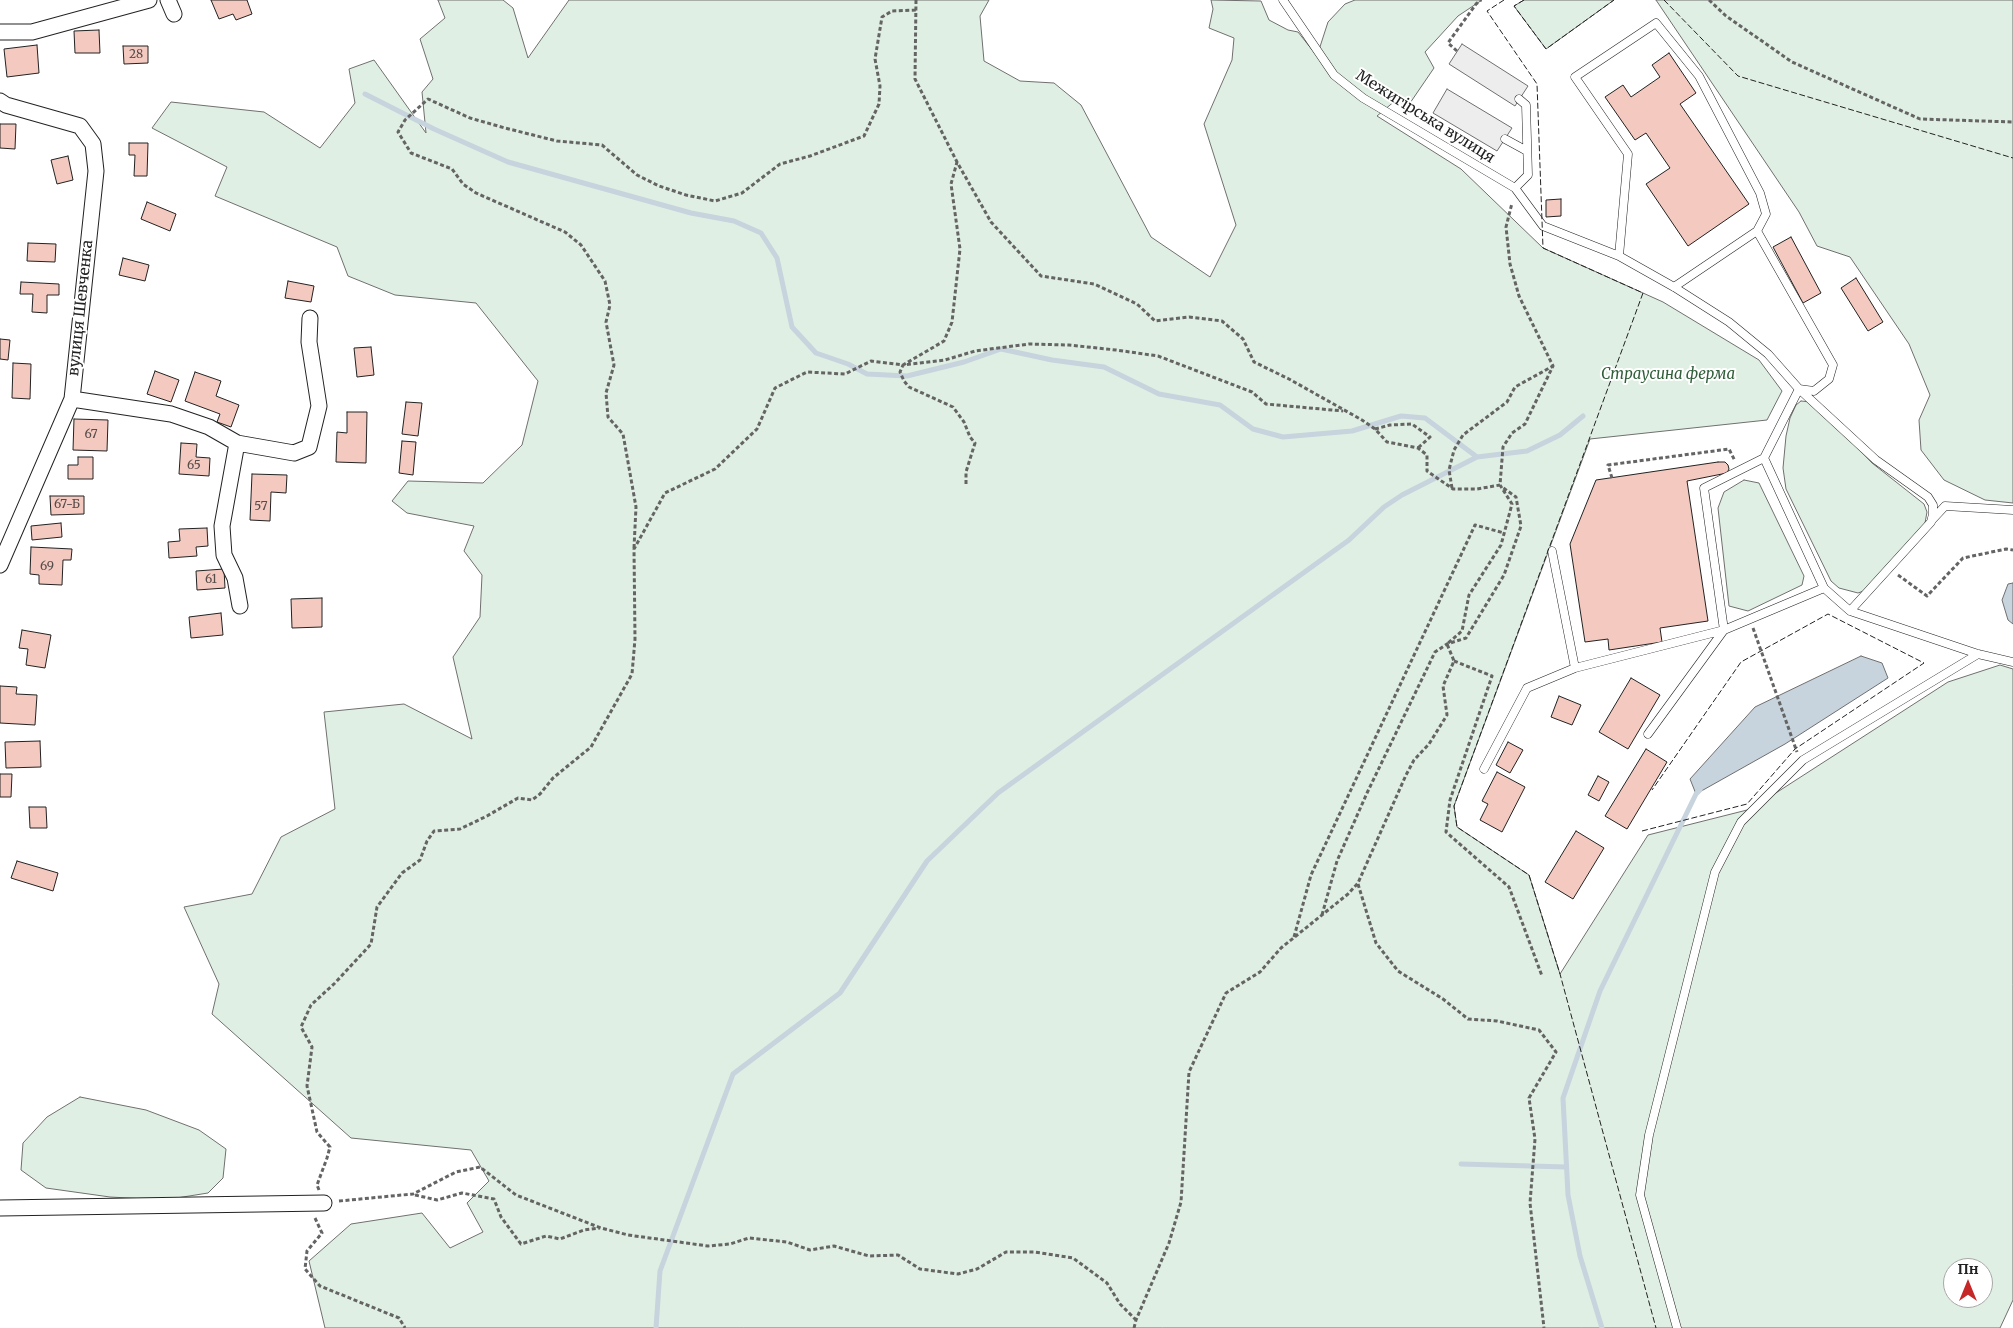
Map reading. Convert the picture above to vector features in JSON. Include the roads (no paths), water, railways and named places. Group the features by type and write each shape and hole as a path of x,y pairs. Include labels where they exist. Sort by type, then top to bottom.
{"street":[{"path":"0,32 32,32 149,0"},
{"name":"вулиця Шевченка","path":"0,100 6,105 80,126 93,144 96,171 72,399 0,564"},
{"path":"72,399 171,414 209,427 237,443 294,453 309,447 320,406 309,342 310,318"},
{"path":"237,443 222,526 224,555 235,578 240,606"},
{"path":"0,1208 324,1202"}],"lane":[{"name":"Межигірська вулиця","path":"1283,0 1334,75 1363,98 1515,188 1543,226 1619,256"},
{"path":"1674,287 1757,231 1766,214 1760,193 1700,76 1656,23 1575,77 1628,154 1619,256 1674,287 1729,322 1768,354 1799,389 1876,460 1928,497 1933,505 1931,522"},
{"path":"1515,188 1528,175 1526,105 1519,99"},
{"path":"1505,139 1527,150"},
{"path":"1757,231 1833,365 1829,379 1814,391 1799,389"},
{"path":"1648,734 1724,630 1704,488 1764,458 1799,389"},
{"path":"1764,458 1824,588 1850,611 1978,654 2013,662"},
{"path":"1850,611 1945,506 2013,510"},
{"path":"1552,551 1575,668"},
{"path":"1484,770 1528,688 1575,668 1724,630 1824,588"},
{"path":"1678,1328 1640,1195 1649,1135 1715,872 1741,822 1803,760 1978,654"}],"waterway":[{"path":"365,94 434,129 508,162 691,213 734,221 761,233 777,258 792,327 816,353 848,364 867,374 907,376 964,362 1001,349 1052,360 1104,367 1159,394 1220,405 1253,429 1283,437 1352,431 1401,416 1425,418 1477,457"},
{"path":"656,1328 660,1271 733,1074 840,993 927,861 998,793 1349,540 1384,507 1402,495 1477,457 1527,451 1560,435 1583,416"},
{"path":"1602,1328 1580,1256 1568,1195 1563,1098 1600,991 1696,794 1700,790"},
{"path":"1461,1164 1566,1167"}],"park label":[{"name":"Страусина ферма","path":"1668,375"}]}
